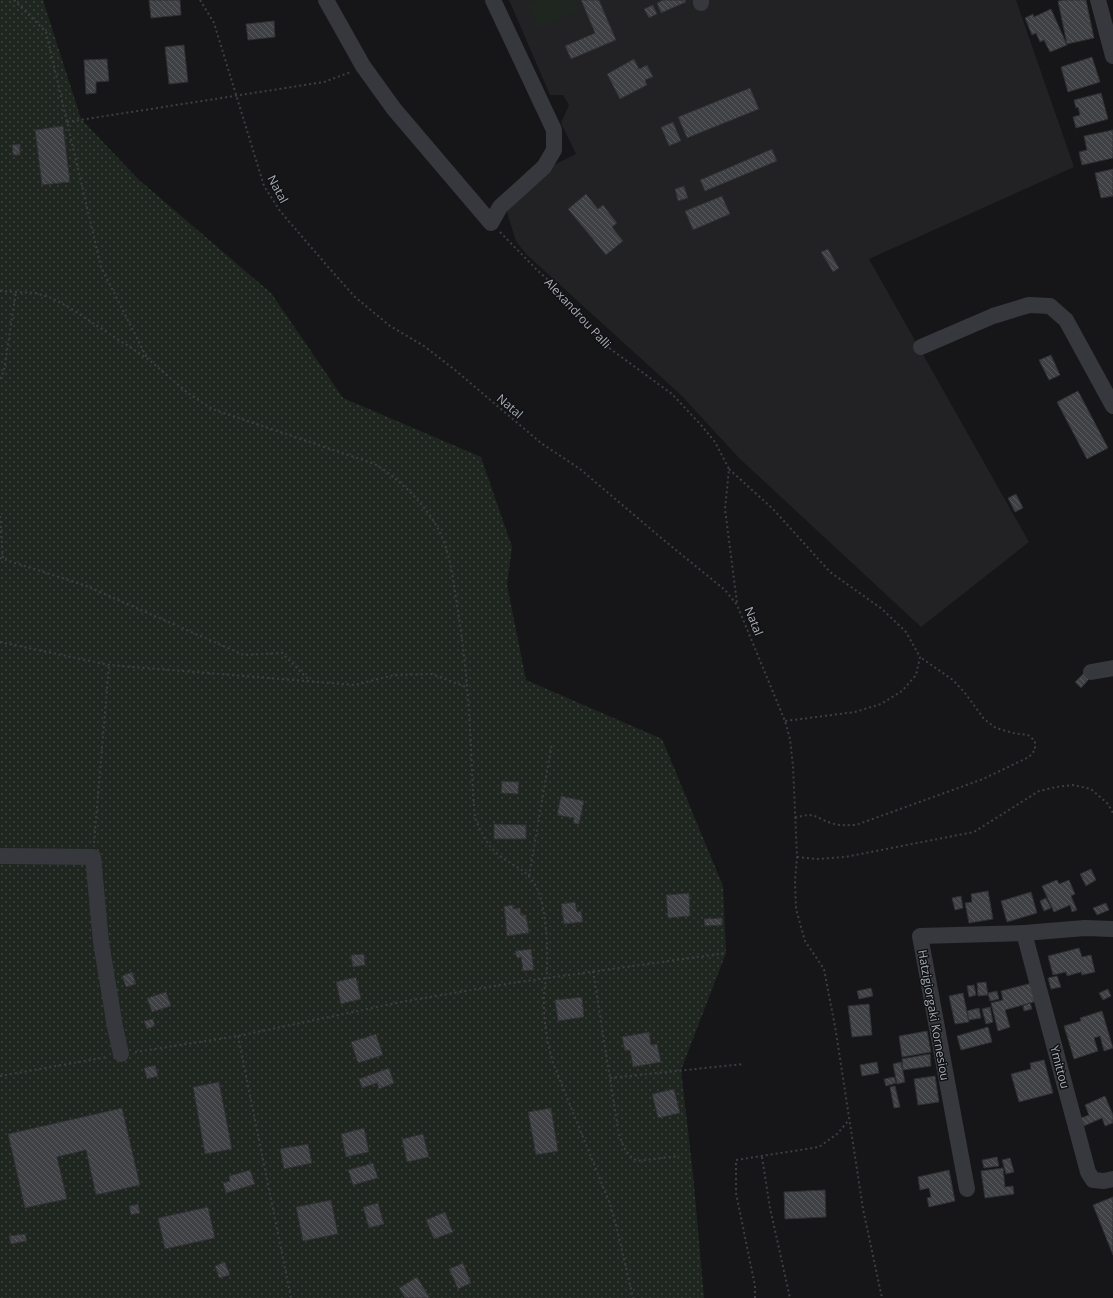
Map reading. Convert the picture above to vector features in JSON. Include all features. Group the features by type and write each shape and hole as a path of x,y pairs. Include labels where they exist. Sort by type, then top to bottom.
{"street":[{"path":"326,0 363,66 394,109 491,223 500,207 544,167 554,150 554,130 493,0"},
{"path":"1098,0 1113,56"},
{"path":"921,347 993,316 1030,305 1050,306 1066,320 1113,406"},
{"path":"1091,672 1113,668"},
{"path":"0,856 93,856 101,942 121,1054"},
{"name":"Hatzigiorgaki Kornesiou","path":"967,1189 920,936 1024,933 1085,928 1113,929"},
{"name":"Ymittou","path":"1024,933 1088,1172 1093,1180 1104,1181 1113,1179"}],"path":[{"path":"14,0 46,32 101,267 148,359"},
{"name":"Natal","path":"200,0 214,23 264,186 280,211 355,297 390,326 424,346 455,370 541,443 580,469 725,590 737,605 785,721 790,740 796,818 796,909 805,941 824,969 836,1032 863,1210 882,1298"},
{"path":"67,122 324,82 347,74 363,66"},
{"name":"Alexandrou Palli","path":"491,223 537,270 564,294 588,328 606,345 672,394 701,425 714,442 729,469 773,509 830,572 882,609 906,632 920,657"},
{"path":"0,291 35,293 50,297 67,306 148,359 188,393 212,409 375,464 391,474 412,494 437,526 444,541 451,565 461,631 467,687 475,818 485,840 492,848 500,856 522,869 529,876 535,885 541,901 547,944 547,970 544,997 548,1043 553,1062 610,1204 618,1229 633,1298"},
{"path":"0,379 4,371 16,291"},
{"path":"729,469 725,509 737,605"},
{"path":"0,516 1,558 84,585 244,655 282,654 310,681"},
{"path":"0,642 109,665 355,685 394,675 432,674 467,687"},
{"path":"785,721 855,712 881,704 902,691 916,676 920,657 953,680 965,693 984,719 996,728 1012,733 1028,735 1034,741 1035,750 1029,757 984,778 856,824 842,826 830,823 815,815 805,814 796,818"},
{"path":"93,856 109,665"},
{"path":"529,876 552,743"},
{"path":"797,857 817,859 845,857 974,832 1039,791 1056,787 1073,785 1091,789 1108,804 1113,813"},
{"path":"0,1076 121,1054 238,1036 401,1002 545,978 726,953"},
{"path":"593,971 620,1139 626,1152 631,1158 637,1161 680,1156"},
{"path":"238,1036 291,1298"},
{"path":"610,1078 743,1064"},
{"path":"755,1298 755,1286 736,1192 736,1160 819,1147 837,1134 849,1120"},
{"path":"762,1157 770,1208 790,1298"}],"shaded area":[{"path":"0,0 43,0 81,119 138,179 271,293 343,398 481,457 512,547 507,585 526,680 662,739 723,886 726,953 681,1070 693,1174 704,1298 0,1298"},
{"path":"509,0 1016,0 1074,167 869,259 1029,542 921,627 739,458 681,395 526,254 516,241 507,213 511,202 548,168 576,154 561,123 569,105 563,95 550,95"},
{"path":"538,0 574,0 579,11 537,28 528,4"}],"building":[{"path":"149,0 180,0 181,15 151,18"},
{"path":"581,0 599,0 616,40 571,59 565,46 595,33"},
{"path":"663,0 685,0 686,2 661,13 657,3"},
{"path":"1086,0 1094,38 1067,44 1058,1"},
{"path":"653,5 657,14 649,18 644,9"},
{"path":"1051,9 1067,45 1050,52 1044,40 1040,42 1036,33 1032,35 1025,18 1033,14 1034,17"},
{"path":"274,21 275,37 248,40 246,24"},
{"path":"184,45 188,82 169,84 165,47"},
{"path":"1092,57 1100,82 1068,92 1061,67"},
{"path":"107,59 109,81 96,82 96,93 86,94 84,60"},
{"path":"634,59 639,69 647,65 653,77 645,80 647,85 620,99 607,74"},
{"path":"750,88 759,109 687,138 678,117"},
{"path":"1101,93 1108,119 1076,128 1073,117 1080,115 1074,100"},
{"path":"673,122 681,141 669,146 661,127"},
{"path":"63,126 70,182 42,185 35,130"},
{"path":"1113,130 1113,158 1082,165 1079,152 1087,150 1084,136"},
{"path":"20,144 20,155 13,155 12,145"},
{"path":"772,149 777,161 705,191 700,180"},
{"path":"1113,169 1113,196 1101,198 1095,173"},
{"path":"684,186 688,198 678,201 675,189"},
{"path":"586,194 598,209 603,205 617,223 612,227 623,241 606,255 568,209"},
{"path":"722,196 730,214 693,230 685,211"},
{"path":"828,249 839,268 833,272 821,252"},
{"path":"1051,355 1060,375 1049,380 1039,360"},
{"path":"1078,391 1108,448 1087,459 1057,402"},
{"path":"1016,494 1023,508 1015,512 1008,498"},
{"path":"1084,673 1090,678 1081,688 1075,682"},
{"path":"502,781 519,782 518,794 501,793"},
{"path":"561,796 584,801 579,824 573,823 574,818 557,815"},
{"path":"494,824 526,825 526,839 494,839"},
{"path":"1091,869 1096,880 1086,886 1080,874"},
{"path":"1057,880 1059,884 1069,880 1075,894 1071,896 1077,910 1072,912 1070,905 1054,912 1042,886"},
{"path":"988,891 993,919 969,923 965,903 972,902 971,894"},
{"path":"1031,892 1037,913 1007,922 1001,901"},
{"path":"689,893 690,916 668,918 666,895"},
{"path":"961,896 963,908 955,910 952,898"},
{"path":"1046,898 1051,908 1044,911 1040,901"},
{"path":"575,902 577,912 581,911 583,922 564,924 561,904"},
{"path":"1106,903 1109,910 1097,915 1093,908"},
{"path":"513,905 513,909 520,908 521,915 526,915 529,933 507,936 504,906"},
{"path":"722,918 722,925 705,926 704,919"},
{"path":"1079,948 1082,957 1091,955 1095,972 1082,975 1081,972 1067,976 1066,972 1053,975 1048,956"},
{"path":"531,949 534,970 523,971 521,957 517,958 515,951"},
{"path":"364,954 365,965 353,967 351,955"},
{"path":"132,972 136,984 126,987 122,976"},
{"path":"1057,976 1061,987 1051,989 1048,978"},
{"path":"356,977 361,999 341,1004 336,982"},
{"path":"986,982 988,995 978,996 977,983"},
{"path":"1032,983 1037,1001 1005,1010 1010,1027 998,1031 991,1003 1003,1000 1001,991"},
{"path":"974,985 976,995 969,997 967,986"},
{"path":"871,988 873,996 859,999 857,991"},
{"path":"1108,989 1111,996 1103,1000 1099,993"},
{"path":"997,991 999,999 990,1001 988,993"},
{"path":"166,992 171,1006 152,1012 147,998"},
{"path":"963,993 969,1022 955,1024 949,996"},
{"path":"582,997 584,1017 558,1021 555,1000"},
{"path":"1030,1003 1032,1009 1024,1011 1023,1006"},
{"path":"869,1004 872,1035 852,1037 848,1006"},
{"path":"990,1007 993,1022 986,1024 982,1009"},
{"path":"979,1008 981,1018 969,1020 967,1011"},
{"path":"1102,1011 1113,1048 1104,1051 1100,1036 1094,1038 1098,1051 1074,1059 1064,1026 1081,1021 1080,1018"},
{"path":"153,1019 155,1026 147,1029 144,1021"},
{"path":"988,1027 992,1042 961,1050 957,1036"},
{"path":"927,1031 931,1052 902,1057 899,1036"},
{"path":"649,1032 651,1045 657,1044 661,1062 633,1067 630,1050 625,1051 622,1037"},
{"path":"376,1034 383,1055 358,1063 351,1042"},
{"path":"930,1054 931,1066 903,1070 902,1059"},
{"path":"1044,1060 1053,1093 1019,1102 1011,1074 1031,1069 1030,1063"},
{"path":"877,1062 879,1073 862,1076 860,1065"},
{"path":"901,1062 905,1082 897,1084 893,1064"},
{"path":"155,1065 158,1076 147,1079 144,1068"},
{"path":"389,1068 394,1083 379,1089 377,1083 362,1088 359,1079"},
{"path":"935,1076 939,1102 918,1105 914,1079"},
{"path":"894,1077 896,1083 886,1086 884,1079"},
{"path":"219,1082 232,1149 205,1154 193,1087"},
{"path":"895,1086 900,1107 894,1108 890,1087"},
{"path":"674,1089 680,1113 658,1118 652,1094"},
{"path":"1105,1096 1113,1115 1113,1123 1105,1126 1102,1118 1084,1126 1081,1118 1089,1115 1085,1105"},
{"path":"122,1108 140,1185 96,1195 86,1150 57,1157 67,1199 25,1208 8,1134"},
{"path":"551,1108 558,1151 536,1155 528,1112"},
{"path":"364,1128 369,1152 346,1157 341,1134"},
{"path":"423,1134 429,1157 407,1162 402,1139"},
{"path":"308,1144 312,1163 284,1169 280,1149"},
{"path":"997,1157 999,1166 984,1168 982,1160"},
{"path":"1010,1158 1014,1172 1006,1174 1002,1160"},
{"path":"373,1163 378,1178 353,1185 348,1170"},
{"path":"1003,1168 1005,1187 1013,1186 1014,1194 985,1198 981,1171"},
{"path":"250,1170 255,1184 226,1193 223,1183 230,1181 229,1176"},
{"path":"949,1170 955,1201 929,1207 927,1198 931,1197 929,1188 920,1190 918,1177"},
{"path":"825,1190 826,1217 785,1219 784,1192"},
{"path":"1113,1197 1113,1255 1093,1205"},
{"path":"331,1200 338,1234 303,1241 296,1207"},
{"path":"378,1203 384,1224 369,1228 363,1207"},
{"path":"138,1204 140,1213 131,1215 129,1206"},
{"path":"208,1207 215,1238 165,1249 158,1218"},
{"path":"445,1212 453,1232 434,1239 426,1220"},
{"path":"25,1234 27,1241 11,1244 9,1236"},
{"path":"225,1262 230,1275 219,1278 215,1266"},
{"path":"463,1263 471,1283 458,1289 449,1269"},
{"path":"417,1277 430,1298 405,1298 399,1288"}]}
